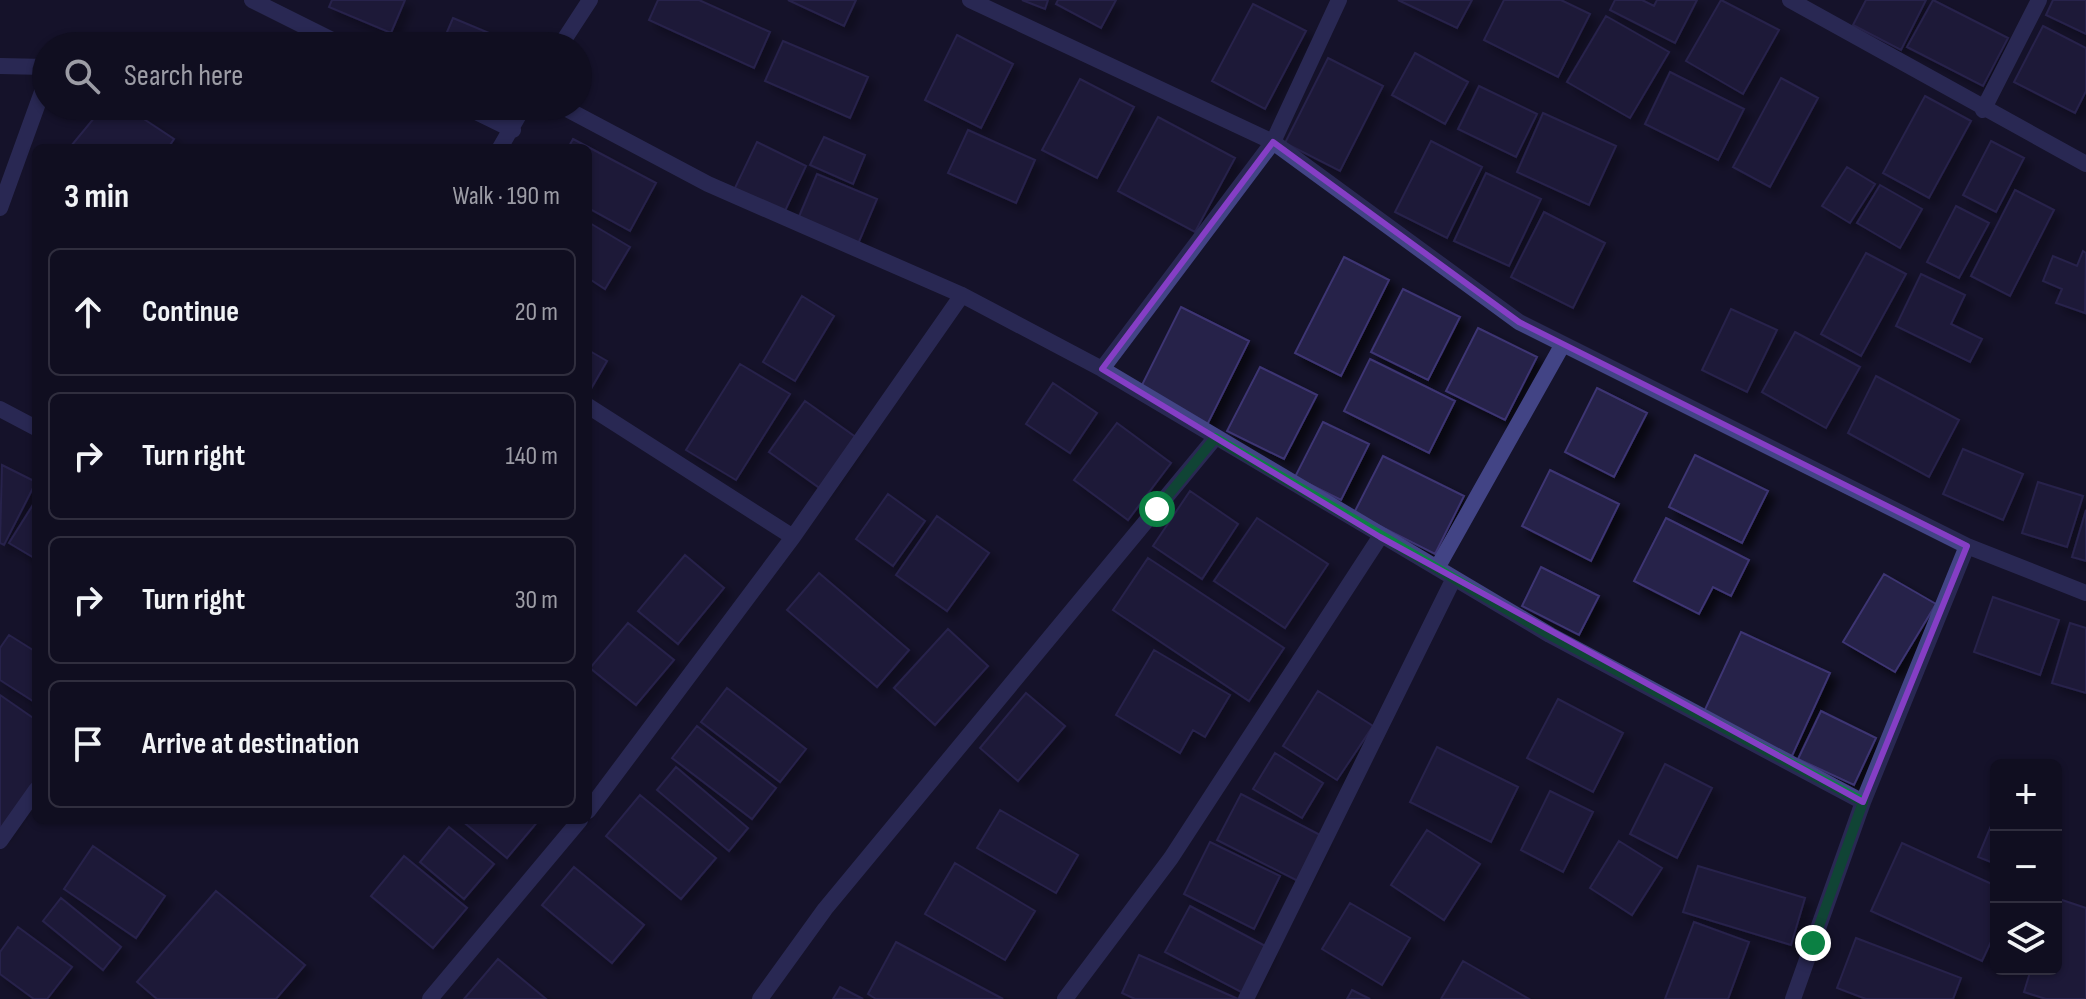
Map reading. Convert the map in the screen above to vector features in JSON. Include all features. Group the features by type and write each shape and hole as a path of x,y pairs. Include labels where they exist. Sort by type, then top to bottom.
{"street":[{"path":"252,0 316,32"},
{"path":"569,32 590,0"},
{"path":"970,0 1273,142 1519,322 1967,546 2086,593"},
{"path":"1102,369 1273,142 1339,0"},
{"path":"1790,0 1983,110 2086,164"},
{"path":"1983,110 2039,0"},
{"path":"0,66 32,67"},
{"path":"0,208 32,120"},
{"path":"493,120 513,130"},
{"path":"503,144 518,120"},
{"path":"587,120 708,184 962,295 1102,369 1380,537 1550,635 1863,802"},
{"path":"592,806 793,537 962,295"},
{"path":"1437,568 1563,344"},
{"path":"0,409 32,426"},
{"path":"592,409 793,537"},
{"path":"760,999 835,897 1215,438"},
{"path":"1065,999 1171,858 1380,537"},
{"path":"1793,999 1863,802 1967,546"},
{"path":"1246,999 1454,578"},
{"path":"0,841 32,796"},
{"path":"430,999 577,824"}],"highlighted area":[{"path":"1273,142 1519,322 1967,546 1863,802 1380,537 1102,369"}],"building":[{"path":"332,0 405,0 391,32 329,7"},
{"path":"658,0 699,0 770,32 754,68 649,20"},
{"path":"788,0 856,0 844,26"},
{"path":"1022,0 1048,0 1045,9"},
{"path":"1058,0 1116,0 1101,28 1056,4"},
{"path":"1398,0 1472,0 1457,28"},
{"path":"1504,0 1561,0 1590,14 1558,77 1484,40"},
{"path":"1615,0 1642,0 1654,6 1657,0 1697,0 1675,43 1610,10"},
{"path":"1721,0 1779,30 1743,94 1686,61"},
{"path":"1866,0 1926,0 1901,50 1853,25"},
{"path":"1933,0 2008,38 1983,86 1907,47"},
{"path":"2053,0 2086,0 2086,34 2046,15"},
{"path":"1253,4 1306,31 1265,109 1212,81"},
{"path":"1606,16 1669,52 1630,118 1567,82"},
{"path":"453,18 486,32 447,32"},
{"path":"2043,26 2086,48 2086,91 2075,113 2014,82"},
{"path":"957,35 1013,64 981,128 925,100"},
{"path":"783,41 868,77 850,118 765,81"},
{"path":"1415,53 1468,82 1445,124 1392,95"},
{"path":"1328,58 1383,86 1340,171 1285,143"},
{"path":"1670,72 1744,109 1718,160 1645,124"},
{"path":"1781,78 1818,98 1770,187 1733,167"},
{"path":"1080,79 1134,107 1097,178 1042,150"},
{"path":"1479,86 1537,114 1516,157 1458,129"},
{"path":"1925,96 1971,121 1929,198 1883,173"},
{"path":"1543,113 1616,146 1589,205 1517,172"},
{"path":"1158,117 1235,158 1195,232 1118,191"},
{"path":"92,120 145,120 174,139 171,144 73,144"},
{"path":"968,130 1035,160 1016,203 948,173"},
{"path":"824,137 865,155 853,184 810,165"},
{"path":"1431,141 1482,167 1447,238 1395,212"},
{"path":"1991,141 2024,158 1996,212 1963,195"},
{"path":"757,142 806,166 784,213 734,190"},
{"path":"592,149 656,183 630,231 592,210"},
{"path":"1847,167 1875,184 1850,223 1822,206"},
{"path":"1486,173 1541,199 1509,266 1454,241"},
{"path":"817,174 877,199 858,244 798,219"},
{"path":"1880,185 1922,209 1900,248 1857,223"},
{"path":"2015,190 2054,210 2010,296 1971,276"},
{"path":"1956,206 1989,223 1959,278 1927,262"},
{"path":"1544,212 1605,243 1573,308 1511,277"},
{"path":"592,224 630,247 605,289 592,281"},
{"path":"2083,251 2086,253 2085,313 2056,303 2062,289 2043,281 2053,256 2077,266"},
{"path":"1866,253 1906,274 1861,356 1821,334"},
{"path":"1344,257 1389,280 1341,376 1295,353"},
{"path":"1921,274 1965,295 1951,324 1982,339 1970,362 1896,326"},
{"path":"1403,289 1460,317 1428,380 1371,352"},
{"path":"802,296 834,316 795,381 763,362"},
{"path":"1181,307 1249,341 1207,425 1139,391"},
{"path":"1731,309 1777,330 1747,392 1702,370"},
{"path":"1478,328 1537,357 1505,420 1446,391"},
{"path":"1795,332 1860,367 1826,428 1762,392"},
{"path":"592,352 607,361 592,387"},
{"path":"1370,359 1455,401 1429,453 1344,411"},
{"path":"740,364 790,394 736,480 686,450"},
{"path":"1260,367 1317,395 1284,459 1227,431"},
{"path":"1876,376 1959,420 1929,477 1848,433"},
{"path":"1053,383 1097,413 1070,453 1026,424"},
{"path":"1597,388 1647,413 1614,477 1565,452"},
{"path":"805,401 857,438 821,489 769,452"},
{"path":"1323,422 1369,444 1341,500 1295,477"},
{"path":"1117,423 1171,463 1128,520 1074,480"},
{"path":"1963,449 2023,474 2003,520 1943,494"},
{"path":"1695,455 1768,491 1742,543 1669,507"},
{"path":"1383,456 1464,496 1435,554 1354,513"},
{"path":"2,465 32,480 32,490 4,545 0,543"},
{"path":"1550,470 1619,504 1591,561 1522,526"},
{"path":"2038,482 2083,496 2067,547 2022,533"},
{"path":"1190,491 1238,524 1202,579 1153,546"},
{"path":"888,494 925,521 893,566 856,539"},
{"path":"32,506 32,557 9,543"},
{"path":"2086,510 2086,561 2072,557"},
{"path":"937,516 989,553 947,611 896,575"},
{"path":"1257,518 1328,564 1285,628 1214,581"},
{"path":"1666,518 1749,560 1731,596 1713,587 1699,614 1634,581"},
{"path":"685,555 724,588 678,644 638,611"},
{"path":"1148,558 1284,648 1249,701 1113,610"},
{"path":"1541,567 1599,596 1579,635 1522,606"},
{"path":"819,573 909,650 877,687 787,610"},
{"path":"1884,574 1936,604 1895,672 1843,642"},
{"path":"1993,597 2059,620 2040,675 1974,652"},
{"path":"628,623 674,660 636,705 592,670 592,666"},
{"path":"2070,623 2086,628 2086,693 2052,683"},
{"path":"948,629 988,666 935,725 894,688"},
{"path":"1741,632 1830,673 1792,756 1702,716"},
{"path":"9,635 32,649 32,700 0,680 0,648"},
{"path":"1154,650 1230,695 1205,737 1193,730 1180,753 1116,715"},
{"path":"727,688 806,749 780,782 701,722"},
{"path":"1318,691 1373,726 1337,780 1283,746"},
{"path":"1026,693 1065,726 1018,781 980,748"},
{"path":"0,695 32,717 32,786 0,833"},
{"path":"1558,699 1623,733 1593,792 1527,758"},
{"path":"1821,711 1876,738 1854,785 1798,759"},
{"path":"697,726 776,788 752,819 672,758"},
{"path":"1437,747 1518,787 1491,842 1410,802"},
{"path":"1275,753 1323,783 1302,818 1253,789"},
{"path":"1665,764 1712,788 1677,858 1630,834"},
{"path":"676,767 748,828 729,851 657,790"},
{"path":"1550,791 1593,812 1563,872 1521,850"},
{"path":"1241,794 1322,836 1298,881 1217,840"},
{"path":"640,795 716,858 681,899 606,836"},
{"path":"1000,810 1078,855 1056,893 977,848"},
{"path":"466,824 536,824 507,858"},
{"path":"449,827 494,864 464,899 420,862"},
{"path":"1990,828 1990,862 1978,857"},
{"path":"1427,830 1480,864 1444,920 1391,885"},
{"path":"1619,841 1662,868 1632,915 1590,888"},
{"path":"1210,842 1280,876 1254,929 1184,894"},
{"path":"1902,843 1990,883 1990,944 1982,961 1871,911"},
{"path":"93,846 165,896 136,938 64,889"},
{"path":"404,856 467,908 433,948 371,896"},
{"path":"955,863 1035,911 1005,960 925,914"},
{"path":"1698,866 1805,898 1791,945 1683,912"},
{"path":"574,867 644,925 612,963 542,905"},
{"path":"216,891 305,965 276,999 157,999 137,982"},
{"path":"61,898 121,947 103,970 43,921"},
{"path":"2062,900 2086,908 2086,999 2046,999 2024,992 2029,975 2062,975"},
{"path":"1350,903 1410,938 1382,985 1322,949"},
{"path":"1190,906 1269,948 1245,994 1165,952"},
{"path":"1694,922 1749,942 1728,999 1665,999"},
{"path":"18,927 72,967 47,999 34,999 0,974 0,952"},
{"path":"1856,938 1961,978 1953,999 1866,999 1837,988"},
{"path":"896,942 1003,999 876,999 868,994"},
{"path":"1139,955 1238,999 1135,999 1122,993"},
{"path":"498,959 546,999 464,999"},
{"path":"1463,961 1529,999 1441,999"},
{"path":"840,987 863,999 833,999"},
{"path":"1352,990 1370,999 1347,999"}],"route":[{"path":"1157,509 1215,438 1550,635 1863,802 1813,943"}]}
